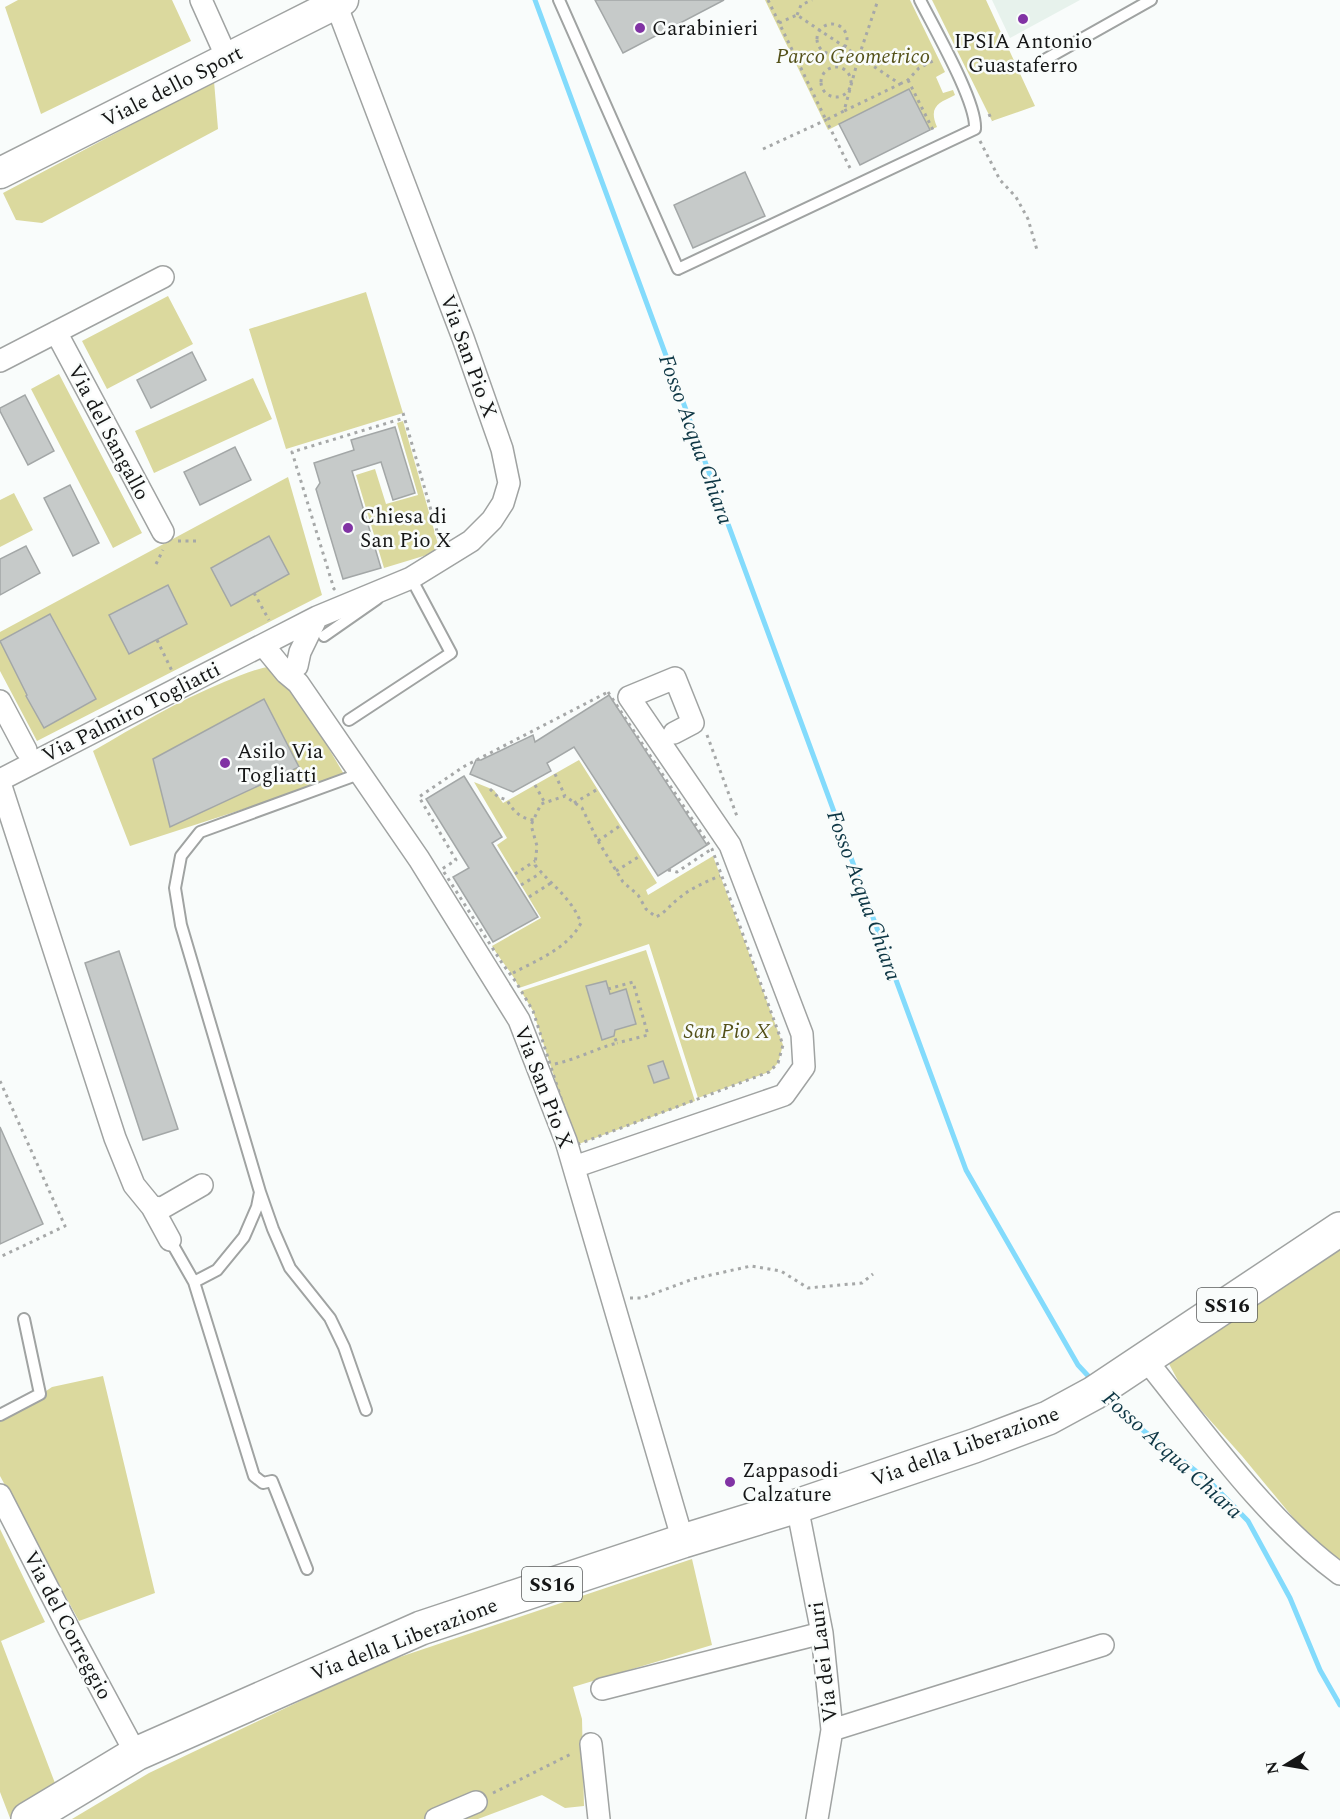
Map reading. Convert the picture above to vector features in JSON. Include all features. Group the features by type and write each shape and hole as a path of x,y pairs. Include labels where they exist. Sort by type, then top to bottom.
{"main road":[{"name":"Via della Liberazione","path":"36,1817 136,1754 422,1628 683,1541 797,1506 1038,1422 1104,1387 1340,1228"}],"street":[{"path":"201,0 227,58"},
{"name":"Viale dello Sport","path":"0,173 340,2"},
{"name":"Via San Pio X","path":"298,675 286,673 263,645 278,631 320,626 383,590 411,578 471,541 492,520 503,503 509,483 502,449 463,338 340,2"},
{"path":"0,361 163,277"},
{"name":"Via del Sangallo","path":"56,332 165,538"},
{"path":"298,675 300,652 320,626"},
{"name":"Via San Pio X","path":"278,631 298,675 359,774 419,859 519,1020 566,1141 683,1541"},
{"name":"Via Palmiro Togliatti","path":"0,782 263,645"},
{"path":"574,1167 784,1095 804,1067 802,1034 730,845 629,697 675,678 693,723 674,733"},
{"path":"0,702 26,750"},
{"path":"0,782 115,1138 134,1185 152,1207 170,1240"},
{"path":"152,1207 162,1208 202,1185"},
{"path":"1146,1360 1248,1487 1316,1557 1340,1574"},
{"name":"Via del Correggio","path":"0,1496 136,1754"},
{"name":"Via dei Lauri","path":"797,1506 822,1633 832,1730 817,1819"},
{"path":"602,1689 822,1633"},
{"path":"832,1730 1103,1644"},
{"path":"591,1744 599,1819"},
{"path":"436,1819 476,1802"}],"lane":[{"path":"559,0 678,269 975,129 970,102 920,0"},
{"path":"1046,59 1151,0"},
{"path":"349,720 451,653 411,578"},
{"path":"359,774 200,832 181,856 176,888 181,924 273,1229 290,1268 330,1318 344,1347 366,1410"},
{"path":"195,1282 217,1270 244,1237 257,1207 260,1192"},
{"path":"170,1240 195,1282 254,1476 263,1483 272,1481 307,1569"},
{"path":"0,1415 40,1394 24,1319"}],"path":[{"path":"768,0 853,174"},
{"path":"779,23 797,15 801,5 812,0"},
{"path":"844,111 878,0"},
{"path":"797,15 900,84"},
{"path":"829,24 838,26 845,32 845,46 842,50 833,55 823,52 816,38 820,29 829,24"},
{"path":"763,149 908,80 919,68 937,59"},
{"path":"837,66 850,75 850,86 848,91 840,97 829,96 822,88 821,77 827,69 837,66"},
{"path":"908,80 934,134"},
{"path":"975,129 985,154 1000,180 1016,197 1029,219 1037,250"},
{"path":"403,413 439,538"},
{"path":"345,585 334,589 291,452 404,418"},
{"path":"156,564 165,538"},
{"path":"254,593 278,631"},
{"path":"157,640 174,676"},
{"path":"608,692 712,849 783,1045 778,1063 769,1072 576,1145 533,1011 442,869 456,860 419,797 463,767 524,734 574,712 608,692"},
{"path":"555,774 565,796 582,808 598,841 623,882 638,895 646,909 656,917 667,912 676,900 699,884 721,876"},
{"path":"535,785 545,803"},
{"path":"490,789 498,797 507,800 512,810 525,819 534,820"},
{"path":"574,803 598,789"},
{"path":"511,974 564,945 575,935 581,923 576,909 535,865 537,846 531,825 541,804 565,796"},
{"path":"598,841 621,825"},
{"path":"668,870 677,872 712,849"},
{"path":"616,871 640,856"},
{"path":"515,874 535,861"},
{"path":"521,885 541,873"},
{"path":"529,897 551,883"},
{"path":"550,1065 574,1060 600,1047 648,1035 633,982 608,988"},
{"path":"614,1036 617,1043"},
{"path":"0,1081 65,1226 0,1257"},
{"path":"611,1294 623,1298 642,1298 693,1279 751,1266 781,1271 808,1288 862,1283 873,1274"},
{"path":"476,1802 591,1744"}],"shaded area":[{"name":"IPSIA Antonio Guastaferro","path":"992,0 1080,0 1010,38"}],"green space":[{"path":"18,0 172,0 191,41 41,114 5,7"},
{"name":"Parco Geometrico","path":"765,0 910,0 945,72 936,77 943,93 953,90 955,95 937,106 934,114 937,127 930,130 909,89 828,130"},
{"path":"932,0 986,0 1035,106 992,121"},
{"path":"214,81 218,129 42,223 16,220 3,193"},
{"path":"366,292 403,413 286,449 249,329"},
{"path":"168,296 193,344 107,389 82,341"},
{"path":"59,374 142,533 113,548 31,389"},
{"path":"253,378 272,419 154,473 135,431"},
{"path":"403,421 440,551 384,568 356,475 375,469 386,504 418,495 397,423"},
{"path":"288,477 322,595 37,741 0,671 0,632"},
{"path":"14,493 33,530 0,547 0,500"},
{"path":"272,666 292,686 345,776 130,846 93,751 190,697 247,673"},
{"name":"San Pio X","path":"579,760 657,883 646,890 648,895 713,856 783,1045 778,1063 769,1072 698,1098 649,944 519,988 492,946 541,918 497,845 507,838 474,782 494,790 503,803"},
{"path":"646,950 695,1101 576,1145 533,1011 521,991"},
{"path":"1340,1246 1340,1562 1315,1544 1242,1456 1183,1390 1168,1362"},
{"path":"103,1376 155,1593 79,1621 0,1476 0,1422 52,1387"},
{"path":"0,1529 45,1622 1,1641 58,1791 10,1818 0,1792"},
{"path":"692,1559 712,1645 573,1687 582,1719 584,1806 565,1808 542,1795 478,1819 72,1819 149,1773 376,1665"}],"building":[{"name":"Carabinieri","path":"595,0 724,0 623,53"},
{"path":"909,89 930,130 860,165 839,124"},
{"path":"745,172 765,216 693,248 674,205"},
{"path":"192,352 206,380 151,408 137,380"},
{"path":"25,395 54,451 28,465 0,411 0,408"},
{"name":"Chiesa di San Pio X","path":"395,427 415,493 393,500 381,462 352,471 381,568 343,579 316,489 320,483 314,463 354,450 351,440"},
{"path":"235,447 251,480 200,505 184,472"},
{"path":"70,485 99,543 73,556 44,498"},
{"path":"269,536 289,574 231,606 211,568"},
{"path":"26,546 40,573 0,595 0,559"},
{"path":"168,585 187,624 129,654 109,615"},
{"path":"50,614 96,699 44,728 0,641"},
{"path":"609,695 707,845 658,876 574,747 547,763 551,771 513,792 470,774 476,760 481,760 533,735 535,742"},
{"name":"Asilo Via Togliatti","path":"264,699 299,767 170,827 153,759"},
{"path":"464,776 502,837 492,843 538,917 493,942 453,877 469,868 426,799"},
{"path":"119,951 178,1129 143,1140 85,963"},
{"path":"606,981 610,994 626,989 636,1024 615,1030 614,1036 602,1040 586,986"},
{"path":"663,1061 669,1078 654,1083 648,1066"},
{"path":"0,1127 43,1224 0,1244"}],"waterway":[{"name":"Fosso Acqua Chiara","path":"535,0 966,1170 1078,1365 1092,1380"},
{"name":"Fosso Acqua Chiara","path":"1107,1396 1131,1421 1210,1482 1248,1521 1290,1598 1320,1670 1340,1705"}],"place":[{"name":"IPSIA Antonio Guastaferro","path":"1023,19"},
{"name":"Carabinieri","path":"640,28"},
{"name":"Chiesa di San Pio X","path":"348,528"},
{"name":"Asilo Via Togliatti","path":"225,763"},
{"name":"Zappasodi Calzature","path":"730,1482"}]}
